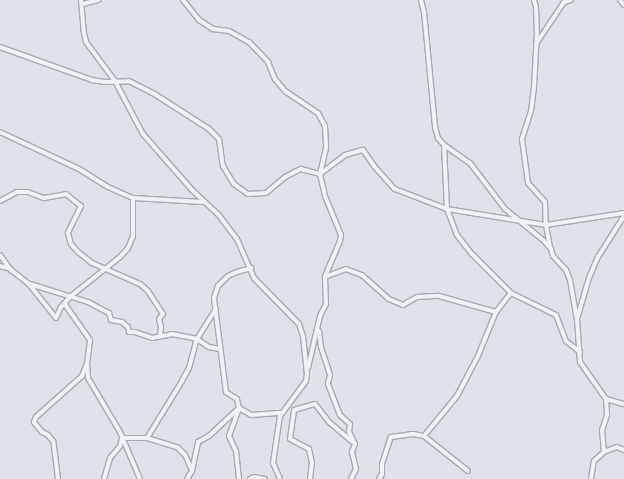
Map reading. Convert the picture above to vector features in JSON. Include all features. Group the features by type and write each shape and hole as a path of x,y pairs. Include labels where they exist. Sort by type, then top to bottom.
{"street":[{"path":"98,0 82,2 86,42 115,81 143,134 203,202 218,214 237,239 251,268 254,278 299,324 303,336 307,372"},
{"path":"183,0 199,20 213,30 229,31 249,42 268,62 275,79 285,91 318,113 325,126 326,148 320,174 325,196 340,235 340,241 325,277 326,304 320,316 306,381 282,413 273,462 280,479"},
{"path":"421,0 424,12 435,127 438,138 444,145 470,163 505,209 550,249"},
{"path":"534,0 536,7 536,45 532,111 522,139 528,182 545,202 546,225 550,249 553,256 566,270 570,280 578,319 580,362 606,399 607,415 602,430 604,452"},
{"path":"536,45 564,2 571,0"},
{"path":"620,0 624,5"},
{"path":"0,47 92,80 129,81 137,84 188,114 209,129 219,139 223,166 234,184 248,194 266,193 285,177 301,168 320,174"},
{"path":"0,132 79,169 108,187 133,198 203,202"},
{"path":"444,145 447,209 457,235 472,254 511,293 556,315 566,341 580,352"},
{"path":"320,174 345,155 363,150 374,166 395,189 447,209 546,225 624,213"},
{"path":"0,201 17,192 28,192 44,198 66,194 81,206 68,233 71,244 85,258 105,269 140,284 148,291 163,314 159,320 161,327 160,336"},
{"path":"0,254 11,270 29,284 56,318 64,304 71,296 120,258 128,248 133,236 133,198"},
{"path":"578,319 591,273 600,252 624,216"},
{"path":"0,266 11,270"},
{"path":"239,479 236,451 229,436 239,408 237,399 226,392 214,298 218,286 237,272 251,268"},
{"path":"325,277 346,269 362,275 389,299 403,305 417,297 439,296 496,312"},
{"path":"29,284 88,302 109,313 111,320 122,322 128,327 129,332 136,332 152,338 172,334 197,339 209,347 220,349"},
{"path":"424,436 457,396 478,356 496,312 511,293"},
{"path":"64,304 90,340 87,364 88,378 122,438 140,479"},
{"path":"148,438 189,368 197,339 216,309"},
{"path":"318,328 321,347 330,375 328,384 340,415 350,424 349,432 355,444 352,452 356,469 351,479"},
{"path":"58,479 53,441 48,435 42,432 34,422 36,417 82,376 87,364"},
{"path":"606,399 624,404"},
{"path":"310,479 312,463 309,449 290,439 294,410 315,404 329,422 355,444"},
{"path":"239,408 251,415 282,413"},
{"path":"187,479 192,471 198,442 209,436 239,408"},
{"path":"379,479 382,474 382,464 391,437 412,434 424,436 468,472"},
{"path":"122,438 148,438 177,447 185,455 192,471"},
{"path":"104,479 110,458 120,446 122,438"},
{"path":"592,478 594,461 604,452 617,447 624,450"},
{"path":"250,479 254,477 265,479"}]}
